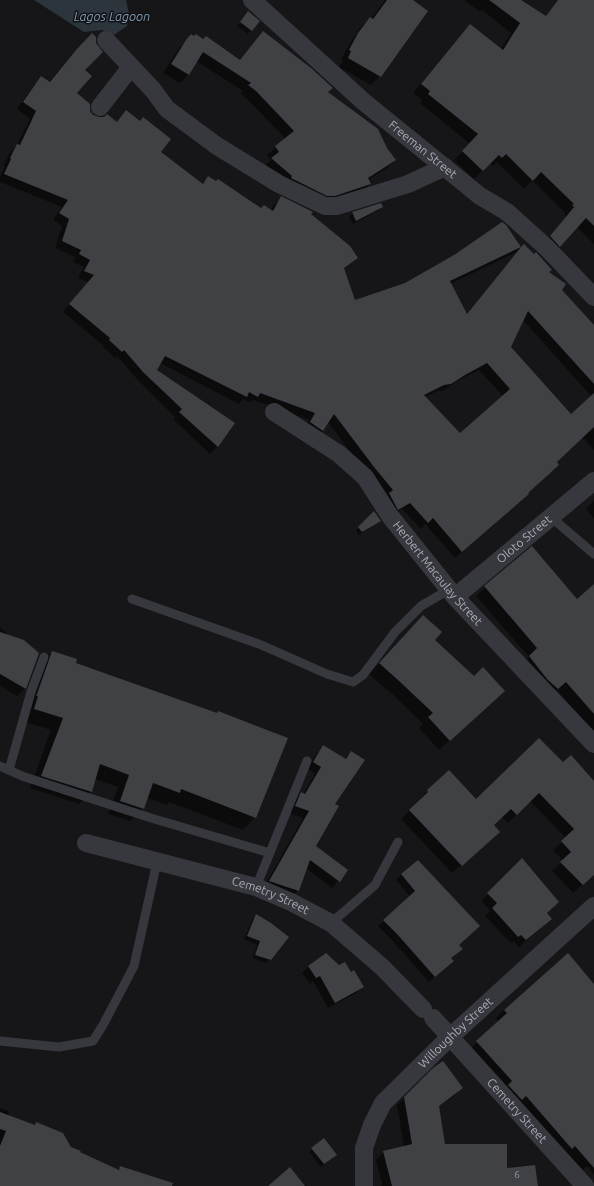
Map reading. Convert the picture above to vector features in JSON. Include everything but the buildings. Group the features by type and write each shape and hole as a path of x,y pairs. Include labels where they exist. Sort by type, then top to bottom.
{"street":[{"name":"Freeman Street","path":"252,0 364,102 480,196 507,212 548,248 594,297"},
{"path":"106,40 153,90 167,109 217,146 279,184 325,206 337,206 408,184 445,167"},
{"path":"100,107 131,67"},
{"name":"Herbert Macaulay Street","path":"274,412 339,454 365,477 390,516 452,593 594,744"},
{"name":"Oloto Street","path":"452,593 552,518 594,481"},
{"name":"Cemetry Street","path":"86,843 256,887 291,902 331,923 382,967 428,1014 585,1186"},
{"name":"Willoughby Street","path":"364,1186 364,1148 372,1125 383,1103 450,1037 594,906"}],"lane":[{"path":"552,518 594,554"},
{"path":"132,599 259,644 327,674 353,682 363,675 396,632 421,606 452,593"},
{"path":"44,657 4,768 22,776 151,818 270,853"},
{"path":"256,887 307,761"},
{"path":"331,923 375,885 398,842"},
{"path":"0,1041 59,1047 93,1041 134,966 157,862"}],"water":[{"name":"Lagos Lagoon","path":"34,0 126,0 129,14 127,26 114,35 102,30 84,32"}]}
